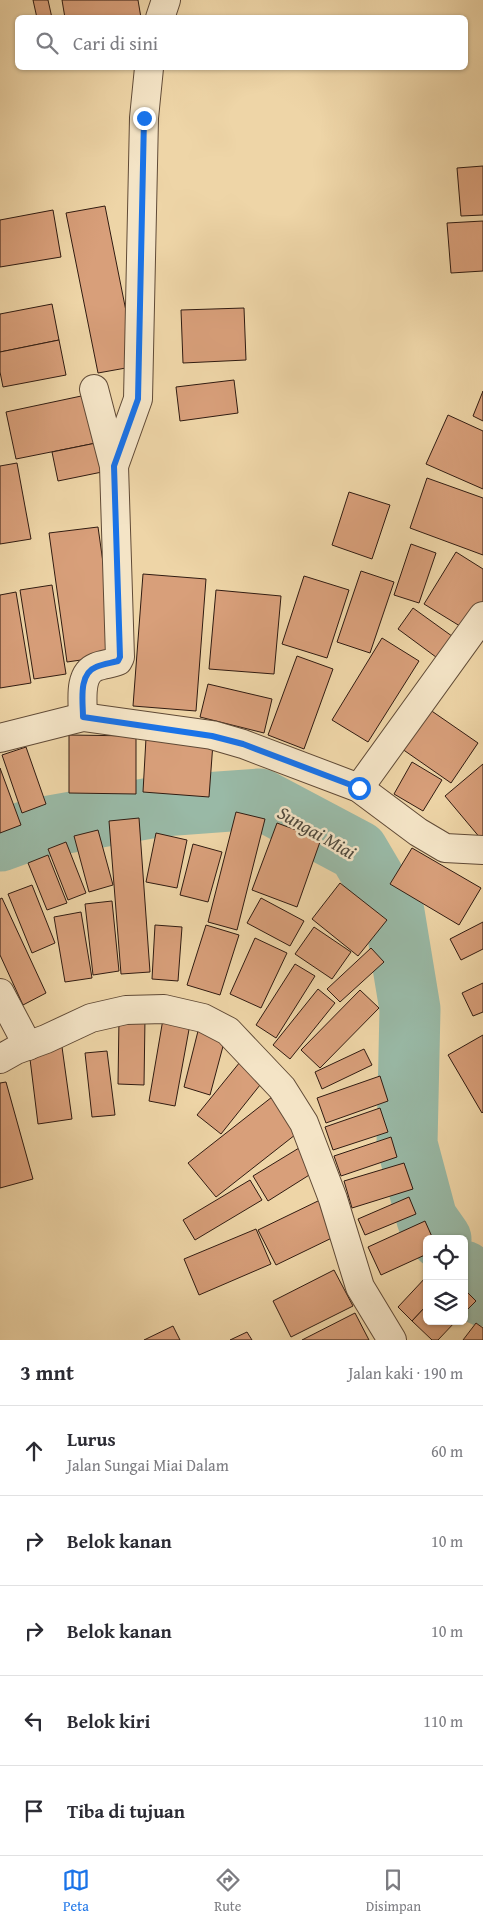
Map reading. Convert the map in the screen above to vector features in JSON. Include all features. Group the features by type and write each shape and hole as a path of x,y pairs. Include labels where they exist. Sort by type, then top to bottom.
{"street":[{"path":"161,15 166,0"},
{"path":"114,466 138,399 144,118 149,70"},
{"path":"83,717 84,682 87,672 118,661 120,657 114,466 94,389"},
{"path":"359,788 483,616"},
{"path":"0,738 83,717 212,736 243,744 359,788 418,832 445,848 483,850"},
{"path":"0,993 28,1046"},
{"path":"0,1059 16,1050 46,1039 91,1018 126,1010 164,1009 203,1018 228,1031 282,1088 304,1124 333,1199 360,1287 392,1340"}],"building":[{"path":"33,0 48,0 51,15 36,15"},
{"path":"62,0 138,0 140,15 64,15"},
{"path":"483,166 483,215 461,216 457,168"},
{"path":"105,206 137,366 98,373 66,213"},
{"path":"53,210 61,257 0,267 0,220"},
{"path":"483,221 483,271 451,273 447,223"},
{"path":"52,304 59,340 0,352 0,314"},
{"path":"244,308 246,360 183,363 181,310"},
{"path":"59,340 66,375 3,387 0,372 0,352"},
{"path":"234,380 238,413 180,421 176,387"},
{"path":"483,391 483,421 473,416"},
{"path":"86,395 96,443 16,459 6,412"},
{"path":"448,415 483,431 483,489 426,464"},
{"path":"96,443 102,472 58,481 52,452"},
{"path":"17,463 31,539 0,544 0,466"},
{"path":"427,478 483,498 483,555 410,528"},
{"path":"349,492 390,505 372,559 332,545"},
{"path":"98,527 116,655 67,662 49,533"},
{"path":"411,544 436,553 419,603 394,595"},
{"path":"456,552 483,569 483,607 468,631 424,604"},
{"path":"361,571 394,582 370,653 337,642"},
{"path":"143,574 206,579 196,711 133,706"},
{"path":"304,576 349,590 327,658 282,644"},
{"path":"52,585 66,674 34,679 20,590"},
{"path":"216,590 281,596 274,674 209,669"},
{"path":"16,592 31,683 0,688 0,595"},
{"path":"413,608 456,639 440,660 398,629"},
{"path":"382,638 419,661 368,742 332,720"},
{"path":"297,656 333,669 304,749 268,735"},
{"path":"208,684 272,699 264,733 200,717"},
{"path":"423,705 478,743 451,783 395,744"},
{"path":"69,735 136,736 136,794 69,793"},
{"path":"146,738 213,743 209,797 143,792"},
{"path":"26,747 46,804 22,813 2,755"},
{"path":"412,762 442,780 423,811 394,794"},
{"path":"483,764 483,837 481,839 445,796"},
{"path":"0,768 21,825 0,833"},
{"path":"236,812 265,819 237,930 208,922"},
{"path":"139,818 150,972 121,974 109,821"},
{"path":"277,823 321,839 297,907 252,890"},
{"path":"98,830 113,885 89,892 74,836"},
{"path":"156,833 187,840 177,888 146,882"},
{"path":"66,842 86,893 68,900 48,849"},
{"path":"193,844 222,852 208,902 180,895"},
{"path":"412,848 481,888 459,925 390,884"},
{"path":"48,855 67,903 47,910 28,863"},
{"path":"340,883 387,920 358,956 312,919"},
{"path":"32,885 55,943 32,953 8,894"},
{"path":"2,898 46,993 23,1005 0,955 0,899"},
{"path":"261,898 304,921 290,946 247,923"},
{"path":"112,901 119,971 93,975 85,904"},
{"path":"81,912 92,978 65,982 54,917"},
{"path":"483,922 483,949 461,960 450,939"},
{"path":"155,925 182,927 178,981 152,979"},
{"path":"206,925 239,935 220,995 187,985"},
{"path":"314,927 351,952 332,979 295,954"},
{"path":"255,938 287,953 261,1008 230,994"},
{"path":"371,948 384,962 340,1002 327,989"},
{"path":"295,964 315,976 276,1038 256,1025"},
{"path":"483,983 483,1012 473,1016 462,993"},
{"path":"318,989 335,1003 290,1059 273,1045"},
{"path":"360,990 379,1008 320,1068 301,1050"},
{"path":"119,1018 145,1018 144,1085 118,1084"},
{"path":"163,1019 190,1024 175,1106 149,1101"},
{"path":"199,1027 226,1035 210,1095 184,1087"},
{"path":"483,1035 483,1112 482,1113 448,1055"},
{"path":"62,1047 72,1119 38,1124 29,1051"},
{"path":"364,1049 372,1065 322,1089 315,1072"},
{"path":"107,1051 115,1115 92,1117 85,1053"},
{"path":"240,1062 264,1080 221,1134 197,1115"},
{"path":"380,1076 388,1101 326,1123 317,1098"},
{"path":"6,1082 33,1179 0,1188 0,1083"},
{"path":"272,1097 300,1131 216,1197 188,1163"},
{"path":"380,1108 388,1132 333,1150 325,1127"},
{"path":"391,1137 397,1157 341,1176 334,1156"},
{"path":"299,1148 314,1172 268,1201 253,1176"},
{"path":"404,1163 413,1189 352,1208 344,1181"},
{"path":"250,1180 262,1200 195,1240 183,1220"},
{"path":"409,1197 416,1214 365,1235 358,1219"},
{"path":"320,1200 338,1235 276,1265 258,1230"},
{"path":"425,1221 431,1235 423,1235 423,1256 381,1275 368,1247"},
{"path":"256,1229 271,1264 199,1295 184,1259"},
{"path":"334,1270 353,1306 291,1337 273,1301"},
{"path":"423,1280 423,1309 412,1321 398,1307"},
{"path":"468,1293 476,1301 468,1309"},
{"path":"423,1309 423,1325 452,1325 438,1340 432,1340 412,1321"},
{"path":"355,1313 369,1340 302,1340"},
{"path":"476,1323 483,1328 483,1340 463,1340"},
{"path":"173,1326 180,1340 144,1340"},
{"path":"247,1332 252,1340 230,1340"}],"waterway":[{"name":"Sungai Miai","path":"0,841 33,829 162,806 260,799 358,851 394,912 410,1009 407,1144 427,1219 438,1235"},
{"name":"Sungai Miai","path":"468,1276 483,1296"}],"route":[{"path":"144,118 138,399 114,466 120,657 118,661 87,672 84,682 83,717 212,736 243,744 359,788"}]}
